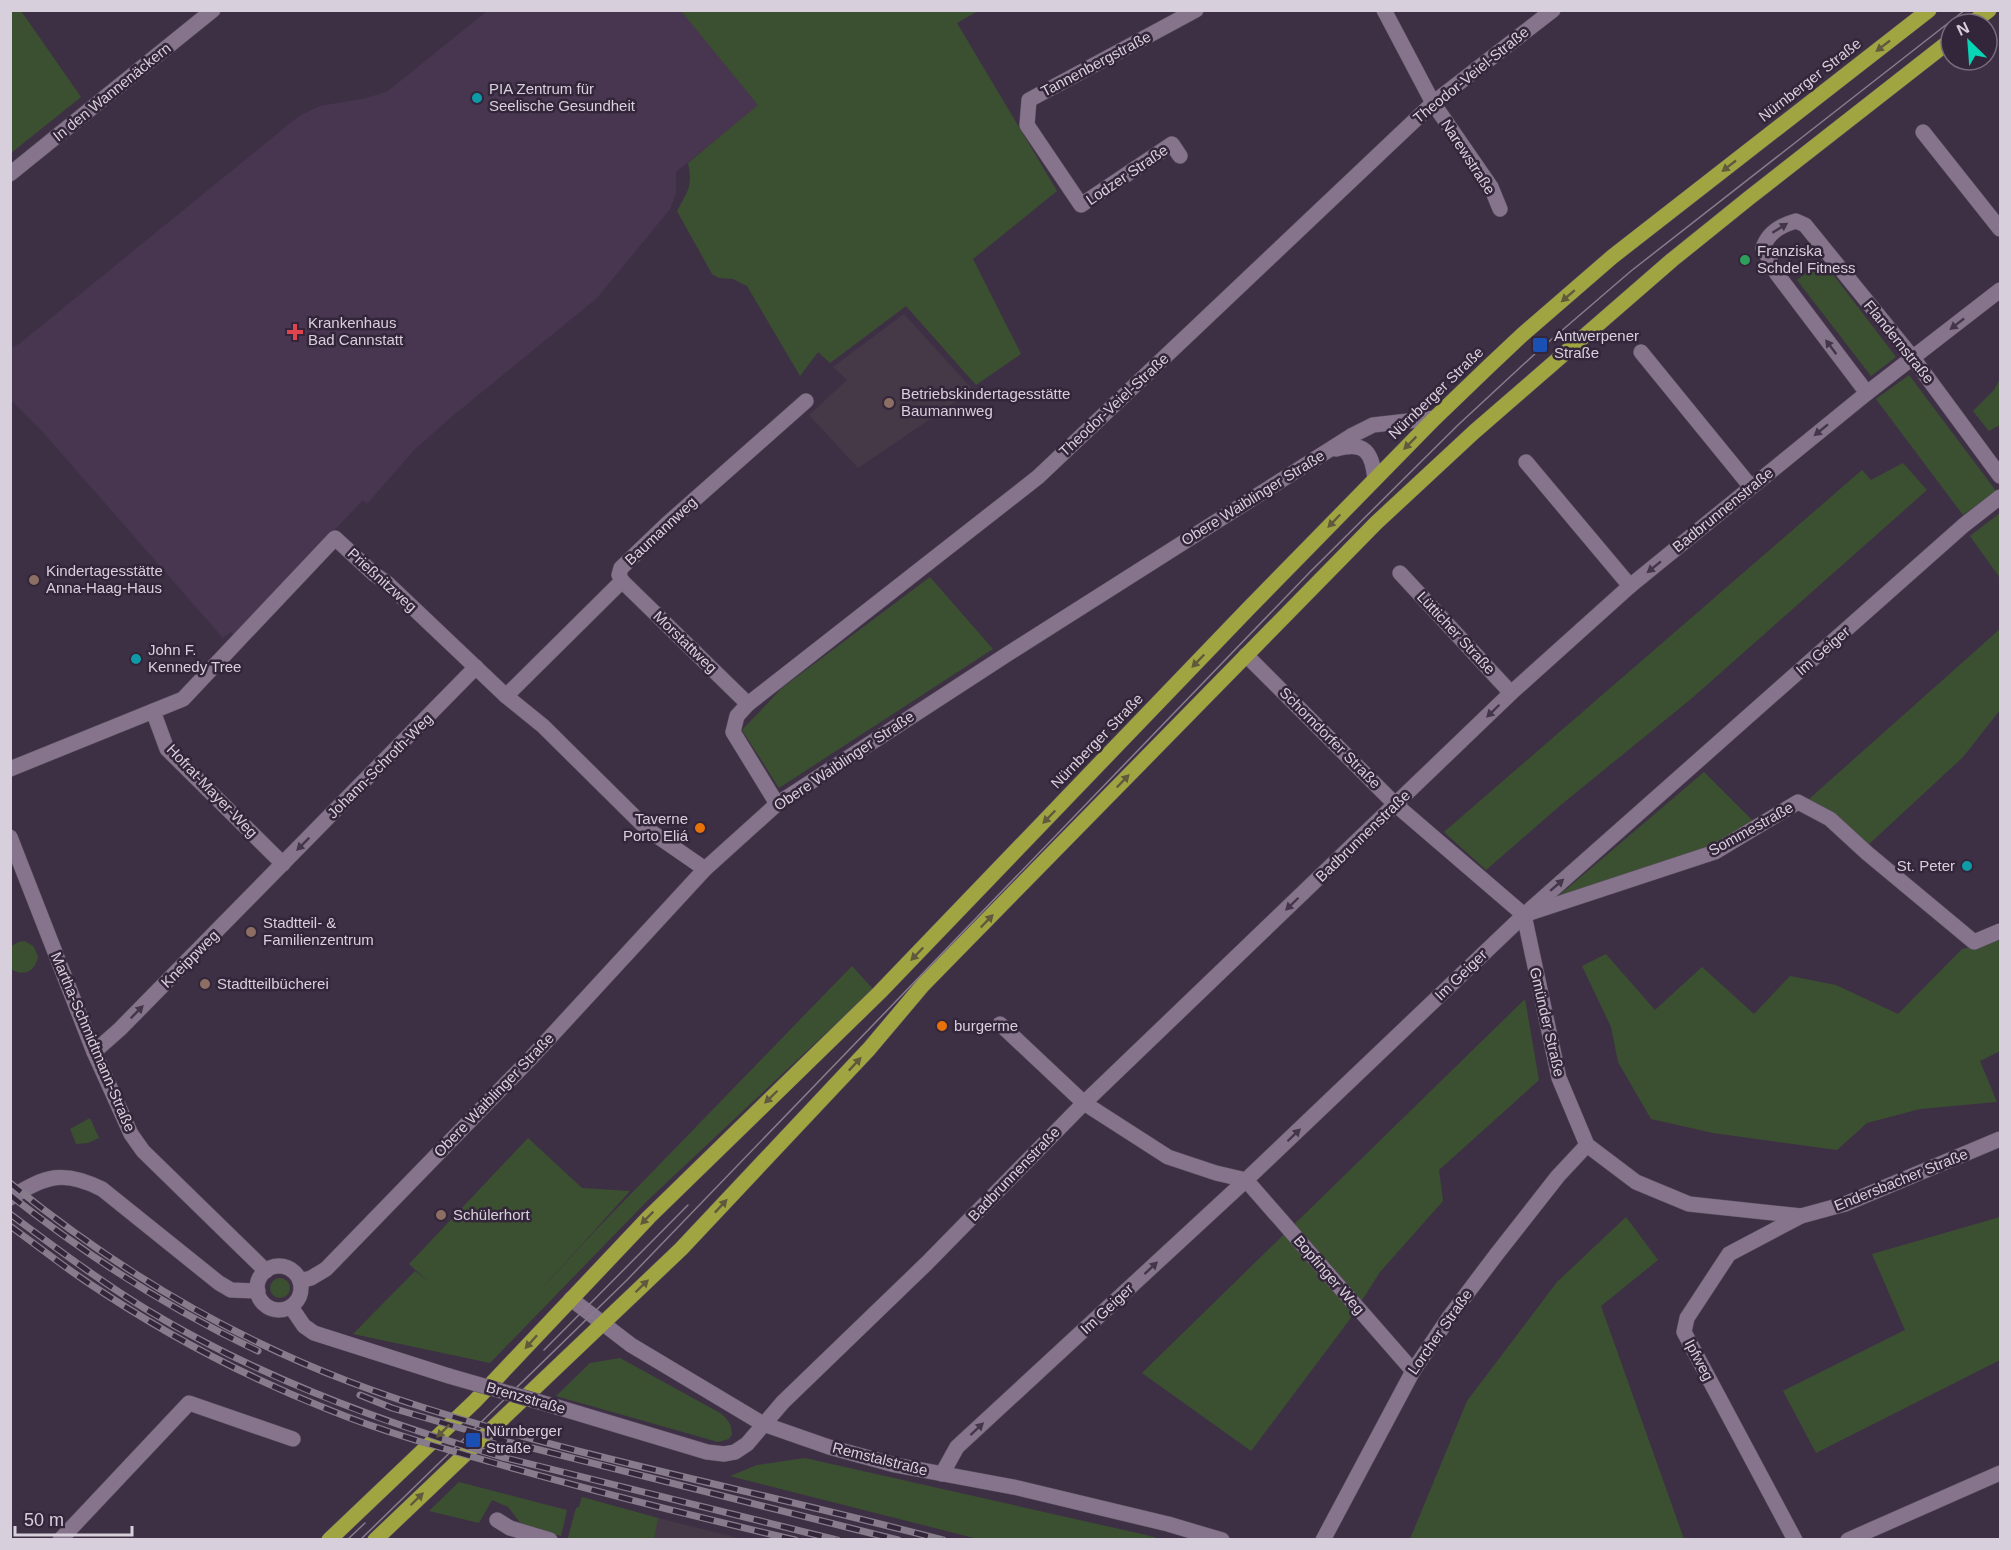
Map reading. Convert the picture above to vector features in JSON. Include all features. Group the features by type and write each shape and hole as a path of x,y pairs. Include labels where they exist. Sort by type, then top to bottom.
{"main road":[{"name":"Nürnberger Straße","path":"329,1539 489,1387 649,1217 880,992 1435,418 1522,335 1612,257 1929,10"},
{"path":"375,1539 681,1249 869,1049 923,985 1357,540 1474,432 1672,260 1939,49"}],"street":[{"name":"In den Wannenäckern","path":"10,174 213,10"},
{"name":"Tannenbergstraße","path":"1029,100 1196,10"},
{"name":"Narewstraße","path":"1384,10 1433,103 1491,187 1500,209"},
{"name":"Theodor-Veiel-Straße","path":"777,804 733,732 737,716 747,704 1038,477 1433,103 1553,10"},
{"name":"Lodzer Straße","path":"1029,100 1027,125 1081,205 1172,144 1180,156"},
{"path":"1923,132 2001,229"},
{"name":"Flandernstraße","path":"1867,393 1777,274 1763,248 1773,232 1786,223 1796,220 1805,225 1913,358 2001,476"},
{"name":"Badbrunnenstraße","path":"763,1424 927,1263 1084,1103 1511,693 1630,586 1867,393 2001,290"},
{"path":"1641,352 1751,487"},
{"name":"Baumannweg","path":"506,696 622,581 619,575 621,568 635,554 806,401"},
{"name":"Obere Waiblinger Straße","path":"300,1281 312,1278 326,1269 530,1059 705,869 777,804 1351,436 1373,425 1435,418"},
{"name":"Obere Waiblinger Straße","path":"1330,450 1348,445 1361,447 1373,459 1375,479"},
{"path":"1526,462 1630,586"},
{"name":"Im Geiger","path":"942,1474 957,1447 1246,1180 1524,915 1964,525 2001,497"},
{"name":"Prießnitzweg","path":"10,769 183,699 335,538 387,583 506,696 543,726 647,829 705,869"},
{"name":"Lütticher Straße","path":"1400,573 1511,693"},
{"name":"Morstattweg","path":"622,581 747,704"},
{"name":"Schorndorfer Straße","path":"1246,655 1396,805 1524,915"},
{"name":"Johann-Schroth-Weg","path":"283,864 477,667"},
{"name":"Hofrat-Mayer-Weg","path":"153,711 167,749 283,864"},
{"name":"Sommestraße","path":"1524,915 1715,852 1798,802 1830,819 1867,854 1974,942 2001,931"},
{"name":"Martha-Schmidtmann-Straße","path":"10,837 94,1052 131,1134 143,1151 266,1270"},
{"name":"Kneippweg","path":"94,1052 120,1029 283,864"},
{"name":"Gmünder Straße","path":"1524,915 1558,1078 1587,1145 1636,1182 1689,1204 1801,1216"},
{"path":"1000,1024 1084,1103 1168,1157 1246,1180"},
{"name":"Endersbacher Straße","path":"1801,1216 1845,1204 2001,1139"},
{"name":"Lorcher Straße","path":"1323,1539 1413,1371 1450,1316 1496,1255 1558,1176 1587,1145"},
{"path":"10,1198 30,1185 46,1179 66,1177 85,1181 117,1201 219,1283 231,1290 258,1291"},
{"name":"Bopfinger Weg","path":"1246,1180 1413,1371"},
{"name":"Ipfweg","path":"1795,1539 1684,1332 1687,1317 1729,1254 1801,1216"},
{"path":"278,1266 289,1268 300,1281 301,1293 291,1307 280,1311 269,1308 261,1301 258,1291 261,1277 266,1270 278,1266"},
{"name":"Remstalstraße","path":"571,1299 631,1345 763,1424 840,1450 896,1465 1018,1488 1222,1539"},
{"name":"Brenzstraße","path":"291,1307 304,1326 314,1333 448,1376 707,1452 724,1454 735,1452 747,1444 763,1424"},
{"path":"60,1539 189,1403 293,1439"},
{"path":"1848,1539 2001,1473"},
{"path":"497,1520 510,1528 550,1539"}],"shaded area":[{"name":"Krankenhaus Bad Cannstatt","path":"487,11 681,11 759,105 676,172 676,194 670,209 597,298 414,450 367,504 363,500 234,635 231,632 223,638 41,430 11,400 11,348 19,344 299,116 320,106 367,98 388,91"},
{"name":"Betriebskindertagesstätte Baumannweg","path":"904,314 973,390 858,468 809,415 847,380 833,367"},
{"path":"582,1497 743,1539 576,1540 568,1538 576,1508 579,1507"}],"green space":[{"path":"11,10 21,11 81,97 11,153"},
{"path":"681,11 978,11 957,23 1057,191 973,259 1021,354 976,385 906,306 830,363 818,352 800,376 747,286 733,279 719,278 712,274 677,211 688,188 690,177 688,163 758,105"},
{"path":"1822,260 1896,357 1871,376 1797,280"},
{"path":"1909,375 1996,491 1963,515 1876,399"},
{"path":"2000,379 2000,425 1989,431 1973,411 1994,390"},
{"path":"1903,463 1927,490 1691,699 1562,804 1486,870 1444,832 1862,470 1871,480"},
{"path":"2000,513 2000,578 1970,536"},
{"path":"930,577 993,649 779,788 742,730 782,688"},
{"path":"2000,629 2000,710 1963,757 1867,846 1808,800"},
{"path":"1704,772 1753,821 1708,847 1555,899"},
{"path":"2000,940 2000,1051 1980,1061 1997,1102 1920,1109 1867,1123 1837,1150 1713,1133 1651,1119 1618,1062 1611,1027 1582,966 1606,954 1655,1010 1702,967 1754,1014 1790,976 1836,985 1898,1014 1962,949"},
{"path":"25,941 34,947 38,957 28,972 20,973 11,969 11,946"},
{"path":"852,966 873,989 649,1199 490,1363 353,1334 415,1271 429,1282 409,1264 528,1138 582,1188 630,1191 528,1304 593,1233"},
{"path":"1525,999 1539,1080 1439,1170 1443,1201 1380,1272 1350,1319 1251,1451 1142,1373"},
{"path":"90,1118 99,1138 88,1143 76,1144 70,1129"},
{"path":"1626,1217 1658,1260 1601,1306 1684,1539 1410,1539 1467,1401 1557,1282"},
{"path":"2000,1217 2000,1360 1816,1453 1783,1391 1905,1330 1872,1254"},
{"path":"280,1278 287,1281 290,1288 287,1295 280,1298 273,1295 270,1288 273,1281"},
{"path":"620,1358 720,1413 730,1425 732,1434 729,1439 718,1442 556,1396 590,1363"},
{"path":"805,1458 1161,1539 978,1539 730,1476 757,1465"},
{"path":"459,1482 567,1510 561,1536 523,1526 508,1507 492,1500 479,1523 429,1511"},
{"path":"582,1497 658,1518 654,1539 576,1540 568,1538 576,1508 579,1507"}],"tram line":[{"path":"360,1540 627,1280 1310,572 1458,425 1538,351 1631,271 1965,10"},
{"path":"544,1350 688,1205"},
{"path":"347,1540 365,1523"}],"railway":[{"path":"10,1183 89,1243 172,1296 260,1343 350,1382 433,1411 489,1427 943,1540"},
{"path":"10,1195 69,1239 130,1280 225,1335 258,1351"},
{"path":"10,1214 96,1277 149,1311 233,1357 321,1396 410,1429 502,1457 837,1540"},
{"path":"10,1226 84,1280 143,1318 267,1384 332,1411 411,1439 529,1473 795,1540"},
{"path":"360,1395 392,1408 508,1442 898,1540"}],"place":[{"name":"PIA Zentrum für Seelische Gesundheit","path":"477,98"},
{"name":"Franziska Schdel Fitness","path":"1745,260"},
{"name":"Krankenhaus Bad Cannstatt","path":"295,332"},
{"name":"Antwerpener Straße","path":"1540,345"},
{"name":"Betriebskindertagesstätte Baumannweg","path":"889,403"},
{"name":"Kindertagesstätte Anna-Haag-Haus","path":"34,580"},
{"name":"John F. Kennedy Tree","path":"136,659"},
{"name":"Taverne Porto Eliá","path":"700,828"},
{"name":"St. Peter","path":"1967,866"},
{"name":"Stadtteil- & Familienzentrum","path":"251,932"},
{"name":"Stadtteilbücherei","path":"205,984"},
{"name":"burgerme","path":"942,1026"},
{"name":"Schülerhort","path":"441,1215"},
{"name":"Nürnberger Straße","path":"473,1440"}]}
